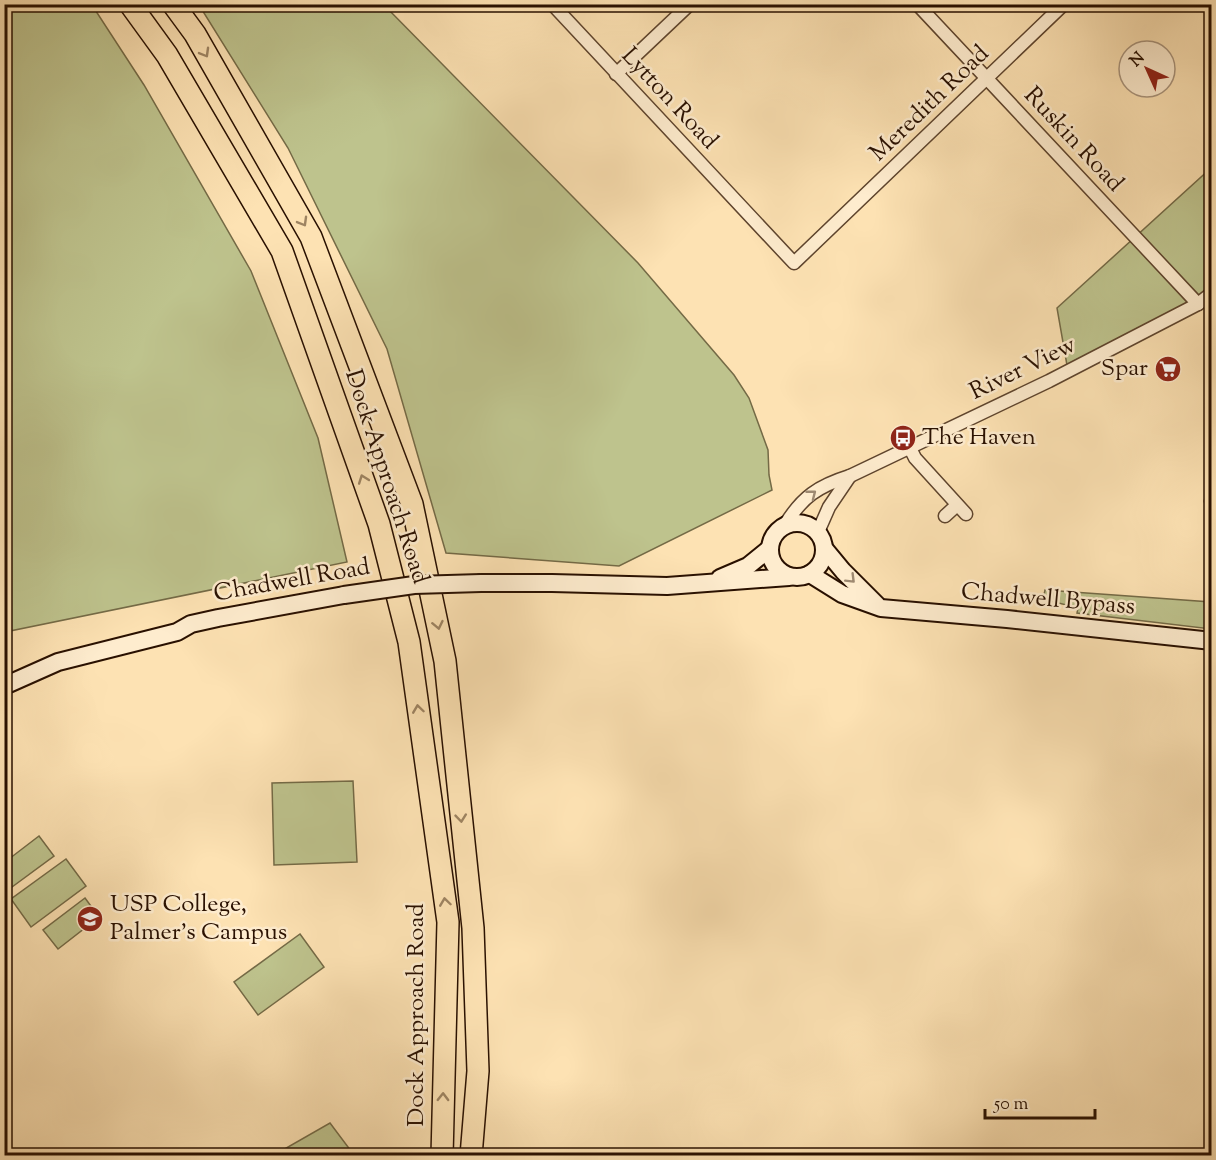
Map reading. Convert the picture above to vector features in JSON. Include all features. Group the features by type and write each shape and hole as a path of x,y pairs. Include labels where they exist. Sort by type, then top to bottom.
{"highway":[{"name":"Dock Approach Road","path":"130,4 167,55 282,250 379,524 409,642 448,922 442,1155"},
{"name":"Dock Approach Road","path":"173,4 195,34 311,237 412,504 445,661 473,928 478,1071 471,1155"}],"main road":[{"path":"802,523 818,532 824,548 824,556 810,574 796,578 789,577 774,566 769,549 774,535 785,525 802,523"},
{"path":"824,548 881,608"},
{"name":"Chadwell Road","path":"706,585 748,566 769,549"},
{"name":"Chadwell Bypass","path":"810,574 842,594 881,608 1212,641"},
{"name":"Chadwell Road","path":"4,686 58,662 177,632 191,624 344,595 414,585 552,583 668,586 706,585 789,577"}],"street":[{"name":"Lytton Road","path":"552,4 794,263 826,233"},
{"path":"616,74 690,4"},
{"name":"Ruskin Road","path":"917,4 1198,304"},
{"name":"Meredith Road","path":"826,233 1064,4"},
{"name":"River View","path":"785,525 795,508 827,483 850,476 1049,381 1198,304 1212,293"},
{"path":"909,446 915,458 966,514"},
{"name":"River View","path":"818,532 829,507 850,476"},
{"path":"945,516 957,505"}],"green space":[{"path":"5,4 92,5 144,85 251,271 318,438 347,562 5,632"},
{"path":"199,5 384,5 638,263 734,375 749,398 768,450 772,490 619,566 446,553 387,349 288,148"},
{"path":"1211,168 1211,293 1068,371 1057,308"},
{"path":"1045,590 1211,602 1211,629 1077,613 1078,608 1043,599"},
{"path":"353,781 357,862 274,865 272,783"},
{"path":"39,836 54,856 12,887 5,877 5,862"},
{"path":"66,859 86,886 31,927 11,899"},
{"path":"85,898 99,917 58,949 43,930"},
{"path":"300,934 324,967 258,1015 234,982"},
{"path":"330,1123 354,1155 274,1155"}],"place":[{"name":"Spar","path":"1168,369"},
{"name":"The Haven","path":"903,438"},
{"name":"USP College, Palmer's Campus","path":"90,919"}]}
